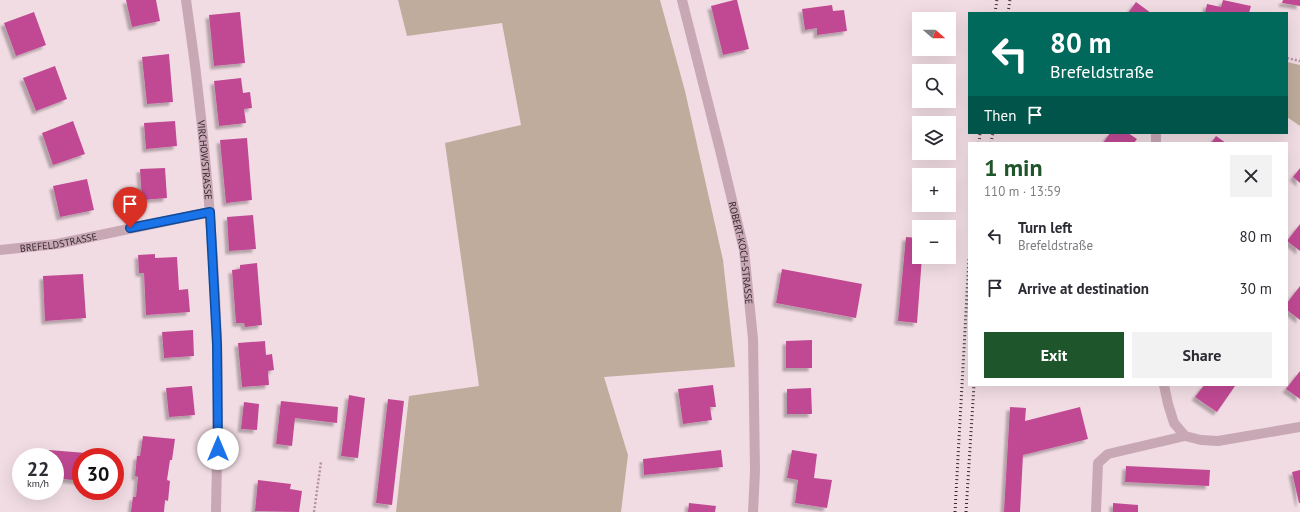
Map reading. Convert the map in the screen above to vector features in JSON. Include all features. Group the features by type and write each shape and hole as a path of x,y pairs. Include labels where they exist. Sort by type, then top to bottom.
{"street":[{"name":"VIRCHOWSTRASSE","path":"186,0 193,48 210,212 217,344 218,449 216,512"},
{"name":"ROBERT-KOCH-STRASSE","path":"682,0 744,250 753,338 755,471 753,512"},
{"name":"BREFELDSTRASSE","path":"0,250 57,244 210,212"},
{"path":"1164,386 1174,422 1185,436"},
{"path":"1096,512 1098,464 1108,454 1185,436 1201,440 1218,441 1300,427"}],"path":[{"path":"1288,58 1300,61"},
{"path":"314,512 321,462"}],"shaded area":[{"path":"398,0 660,0 685,91 723,260 735,367 604,377 628,455 621,512 396,512 409,396 479,386 445,143 521,125 502,23 407,36"},
{"path":"1288,62 1300,65 1300,126 1288,118"}],"building":[{"path":"126,0 156,0 160,21 132,27"},
{"path":"737,0 749,49 723,55 711,6"},
{"path":"1223,0 1251,6 1249,12 1205,12 1207,4 1221,7"},
{"path":"1283,0 1300,0 1300,6 1282,3"},
{"path":"1136,2 1150,12 1129,12"},
{"path":"832,5 833,11 844,10 847,31 817,35 817,28 805,30 802,9"},
{"path":"34,12 46,45 16,56 4,23"},
{"path":"240,12 245,63 214,66 209,15"},
{"path":"169,54 173,102 147,104 142,57"},
{"path":"55,66 67,99 36,111 23,78"},
{"path":"241,78 243,93 250,92 252,108 244,109 246,123 219,126 214,81"},
{"path":"73,121 85,154 53,165 42,133"},
{"path":"175,121 177,146 146,149 144,123"},
{"path":"1109,134 1130,134 1137,139 1135,142 1104,142"},
{"path":"1216,136 1225,142 1212,142"},
{"path":"247,138 252,200 226,203 220,140"},
{"path":"165,168 167,198 142,200 140,169"},
{"path":"1300,168 1300,183 1293,177"},
{"path":"87,179 94,210 60,217 53,186"},
{"path":"253,215 256,249 229,251 227,217"},
{"path":"1300,224 1300,251 1288,242"},
{"path":"906,237 912,237 912,264 921,264 917,323 898,321"},
{"path":"155,254 155,258 177,257 179,290 188,289 190,312 146,315 144,273 139,273 138,255"},
{"path":"257,263 262,325 245,327 244,323 236,323 232,270 240,269 240,265"},
{"path":"782,269 862,284 856,318 776,303"},
{"path":"83,274 86,318 45,321 43,276"},
{"path":"1300,286 1300,320 1288,311 1288,302"},
{"path":"193,330 194,356 164,358 162,332"},
{"path":"812,340 812,368 786,368 786,341"},
{"path":"265,341 266,355 272,354 274,370 268,371 269,385 242,387 238,343"},
{"path":"1300,371 1300,399 1286,389"},
{"path":"713,385 716,407 710,407 712,420 683,424 678,389"},
{"path":"192,386 195,415 169,417 166,388"},
{"path":"1203,386 1235,386 1217,412 1195,397"},
{"path":"811,388 812,414 787,414 787,389"},
{"path":"349,395 365,398 358,458 341,456"},
{"path":"388,399 404,401 392,505 376,503"},
{"path":"281,401 338,407 337,423 295,418 292,446 276,444"},
{"path":"244,402 259,404 257,430 241,429"},
{"path":"1010,407 1026,408 1025,421 1080,407 1088,439 1023,455 1020,512 1004,512"},
{"path":"143,436 175,439 167,480 170,481 168,501 165,500 164,512 131,512 133,497 136,497 138,477 135,476 137,456 140,456"},
{"path":"721,450 723,467 644,475 643,459"},
{"path":"792,450 817,454 814,478 832,480 827,508 795,503 798,480 787,478"},
{"path":"64,451 72,452 72,480 64,479"},
{"path":"1126,466 1210,470 1209,486 1125,482"},
{"path":"1300,470 1300,503 1299,503 1292,472"},
{"path":"258,480 291,484 290,489 302,491 299,512 255,511"},
{"path":"689,503 716,506 715,512 688,512"},
{"path":"1113,503 1138,505 1138,512 1113,512"}],"railway":[{"path":"995,12 997,0"},
{"path":"1008,12 1010,0"},
{"path":"979,142 980,134"},
{"path":"991,142 993,134"},
{"path":"955,512 968,276"},
{"path":"966,512 974,386"}],"route":[{"path":"130,228 210,212 217,344 218,449"}]}
